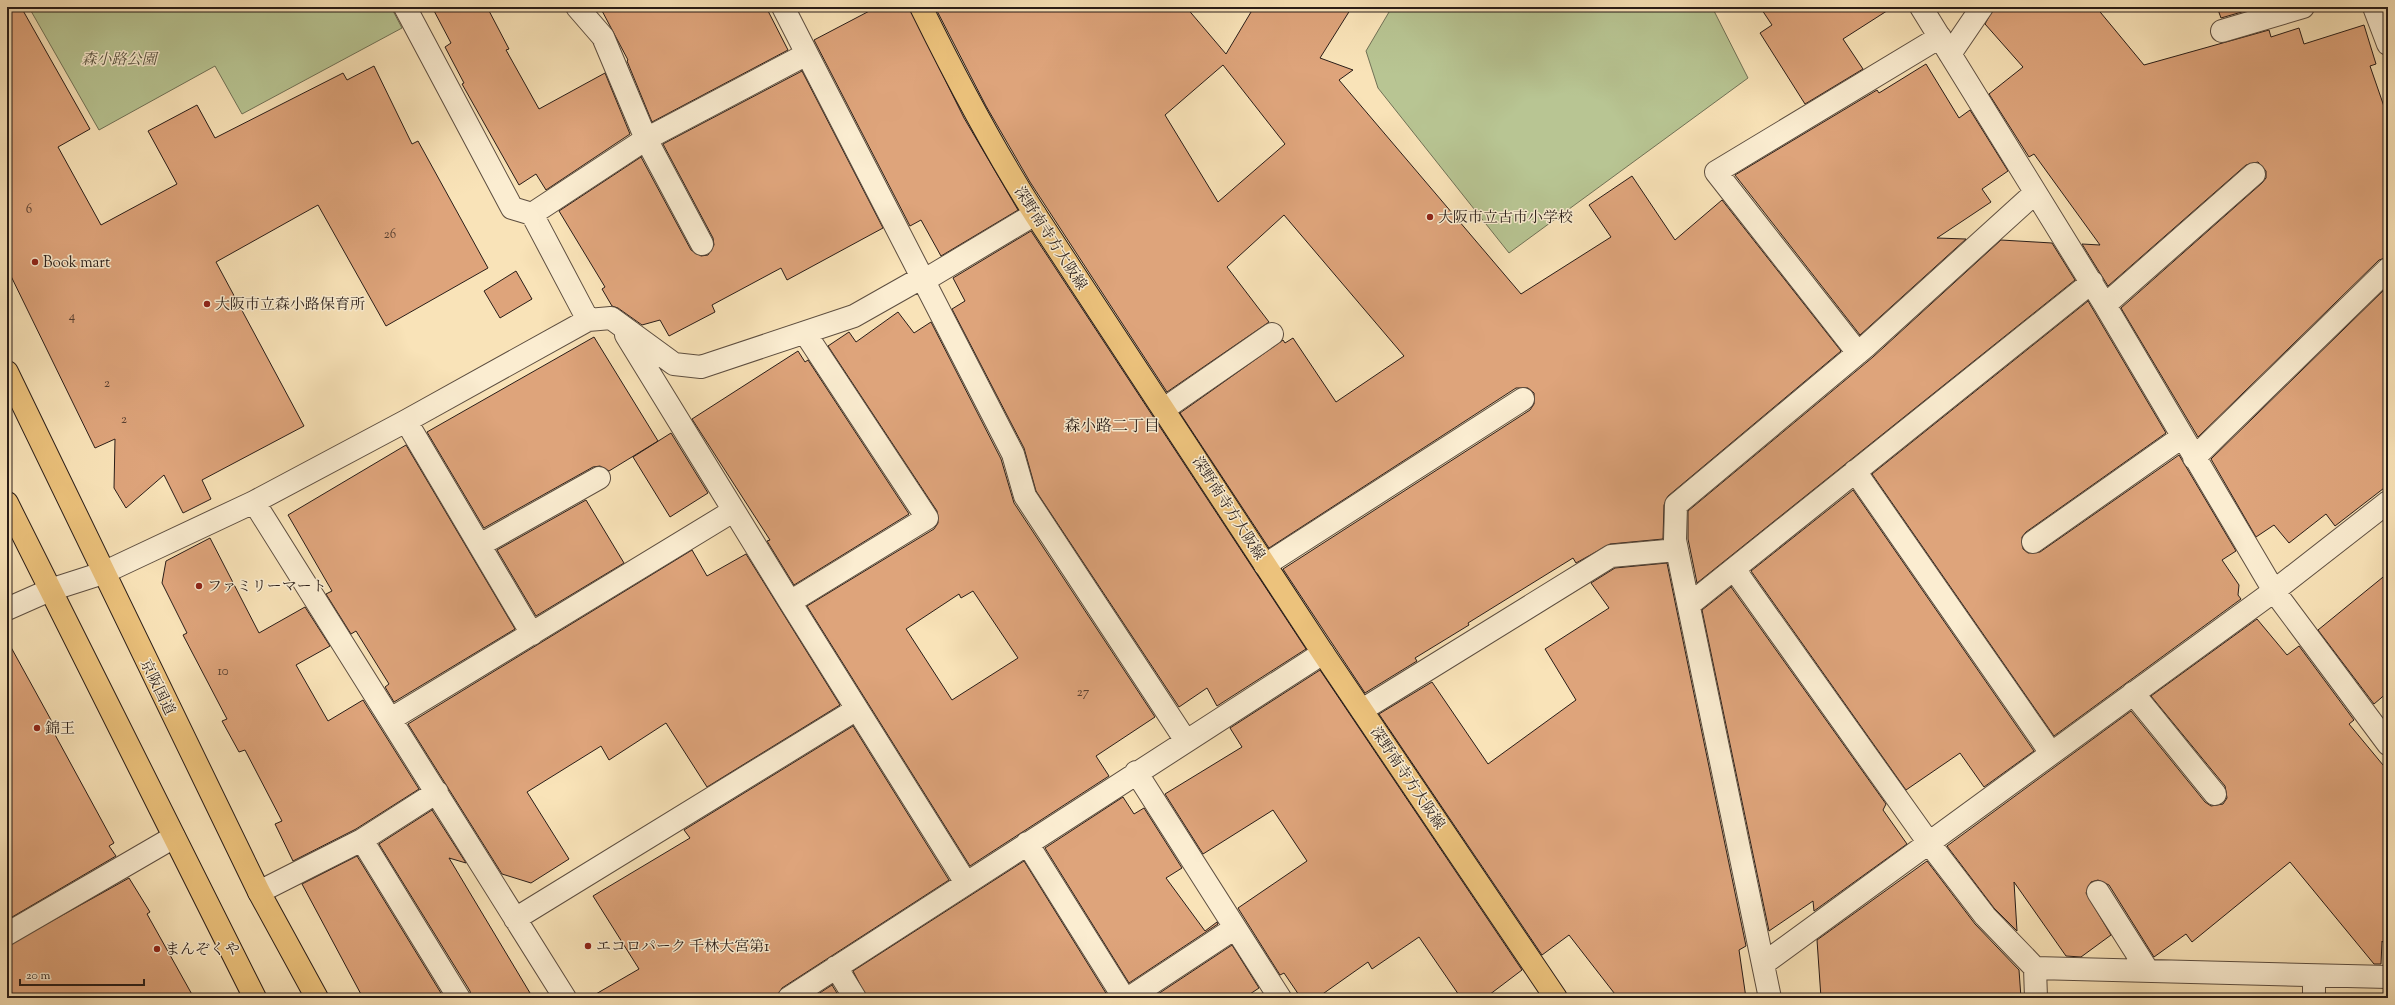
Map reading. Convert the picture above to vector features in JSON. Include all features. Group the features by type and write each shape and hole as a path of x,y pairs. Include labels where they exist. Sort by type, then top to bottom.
{"main road":[{"name":"深野南寺方大阪線","path":"921,7 971,107 1004,165 1035,214 1323,653 1556,998"},
{"name":"京阪国道","path":"7,372 103,573 259,892 317,998"},
{"path":"8,505 255,998"}],"street":[{"path":"405,7 512,208 532,214 588,320"},
{"path":"577,7 603,37 646,139 702,244"},
{"path":"783,7 1013,454 1025,496 1186,741"},
{"path":"1921,7 2035,193 2092,282 2194,458 2274,591 2385,734"},
{"path":"1858,353 1716,172 1945,45 1982,7"},
{"path":"2222,31 2303,7"},
{"path":"2374,7 2388,44"},
{"path":"532,214 646,139 807,54"},
{"path":"2105,305 2254,174"},
{"path":"1770,998 1690,604 1675,540 1676,505 1858,353 2035,193"},
{"path":"7,609 50,590 103,573 254,502 406,421 588,320 611,318 674,364 701,367 854,316 923,277 933,275 1035,214"},
{"path":"2194,458 2388,269"},
{"path":"1690,604 2092,282"},
{"path":"620,325 733,511 966,883"},
{"path":"790,602 927,518 805,333"},
{"path":"1164,409 1272,334"},
{"path":"1265,564 1523,400"},
{"path":"406,421 532,634"},
{"path":"2033,542 2182,436"},
{"path":"1855,471 2051,753"},
{"path":"480,545 599,478"},
{"path":"254,502 565,998"},
{"path":"1763,964 2274,591 2388,502"},
{"path":"391,719 733,511"},
{"path":"1362,710 1611,556 1677,550"},
{"path":"1734,568 1929,843 1985,916 2035,968 2036,998"},
{"path":"789,998 1136,772 1323,653"},
{"path":"2133,693 2215,794"},
{"path":"515,919 857,709"},
{"path":"1136,772 1280,998"},
{"path":"259,892 362,840 437,792"},
{"path":"7,934 174,837"},
{"path":"362,840 458,998"},
{"path":"1027,843 1124,998"},
{"path":"2098,892 2148,971"},
{"path":"1128,998 1235,928"},
{"path":"836,967 855,998"},
{"path":"2035,968 2388,977"},
{"path":"2314,976 2314,998"}],"green space":[{"name":"森小路公園","path":"39,7 391,7 402,28 242,114 215,66 99,130 31,11"},
{"path":"1392,7 1712,7 1748,78 1509,253 1378,88 1366,51"}],"building":[{"path":"7,7 21,7 90,129 58,147 101,225 177,184 148,131 197,105 215,138 343,73 347,80 374,66 412,144 418,141 488,268 386,326 318,205 216,262 304,426 202,480 211,499 183,513 164,475 126,508 114,488 115,439 95,448 7,268"},
{"path":"432,7 487,7 509,49 506,50 539,109 605,73 630,134 546,190 536,174 519,185 462,84 464,83 445,47 451,43"},
{"path":"600,7 766,7 788,50 652,122 627,61 628,60"},
{"path":"877,7 909,7 964,118 1018,210 941,256 921,220 910,226 814,40"},
{"path":"935,7 1186,7 1226,54 1254,7 1352,7 1320,58 1353,70 1339,80 1521,294 1611,237 1589,205 1632,176 1675,240 1722,200 1841,351 1668,496 1664,505 1663,539 1610,544 1576,563 1573,558 1468,623 1469,625 1415,658 1417,661 1365,693 1283,569 1530,410 1534,404 1534,393 1528,388 1516,388 1269,548 1180,413 1283,340 1285,343 1293,338 1336,402 1404,356 1284,215 1227,267 1269,322 1167,392 1030,182 986,106","holes":["1223,65 1285,144 1218,202 1165,115"]},
{"path":"1760,7 1893,7 1843,39 1863,69 1805,104 1760,33 1772,25"},
{"path":"1994,7 2096,7 2144,65 2269,30 2271,37 2299,28 2304,44 2364,25 2376,64 2370,66 2388,118 2388,257 2379,260 2198,437 2121,308 2262,183 2266,178 2266,171 2258,162 2246,165 2108,286 2082,244 2100,245 2034,154 2029,157 1989,94 2023,67 1985,24"},
{"path":"2217,7 2259,7 2221,18"},
{"path":"1926,64 1959,118 1970,110 2008,171 1982,189 1991,202 1937,238 1966,239 1860,335 1735,175 1877,90 1879,93"},
{"path":"802,71 883,228 787,280 781,268 712,305 715,312 669,336 660,320 642,325 618,308 612,306 602,289 605,287 559,211 641,157 691,250 701,256 708,255 714,245 713,238 663,144"},
{"path":"1031,231 1306,649 1217,706 1207,688 1179,707 1036,491 1024,448 952,309 965,301 953,278"},
{"path":"2001,240 2052,243 2075,280 1697,583 1688,539 1688,511 1873,357"},
{"path":"516,271 532,299 500,318 484,291"},
{"path":"2388,286 2388,485 2335,526 2326,514 2289,543 2274,525 2256,537 2211,459"},
{"path":"2088,301 2166,433 2026,532 2022,537 2023,549 2028,553 2040,552 2179,455 2236,551 2222,560 2239,585 2238,595 2241,599 2054,736 1872,474"},
{"path":"898,312 914,333 931,322 1001,459 1014,503 1155,717 1096,756 1109,776 970,866 807,606 934,529 938,523 937,511 828,346 849,332 856,342","holes":["973,591 1018,658 952,700 906,629 959,594 961,598"]},
{"path":"594,337 658,441 609,471 600,466 593,467 484,528 427,432"},
{"path":"798,351 805,362 808,360 909,514 794,585 767,541 770,540 692,419"},
{"path":"671,433 708,493 670,517 633,457"},
{"path":"406,445 515,629 394,702 385,687 389,684 356,631 351,634 326,594 332,591 288,515"},
{"path":"1853,490 2034,751 1984,787 1960,753 1906,790 1751,571"},
{"path":"586,500 624,563 536,616 497,550"},
{"path":"210,538 259,633 305,607 330,646 296,665 328,721 363,700 419,789 356,829 293,861 275,824 282,821 245,750 239,752 222,721 227,719 183,635 187,633 162,583 166,561"},
{"path":"692,550 707,576 746,554 840,705 707,787 666,723 609,760 601,746 527,792 569,859 531,883 502,874 408,724"},
{"path":"1667,563 1746,946 1739,950 1746,998 1618,998 1569,935 1542,955 1379,714 1432,682 1488,764 1576,700 1545,649 1609,608 1591,583 1615,568"},
{"path":"2388,573 2388,692 2374,704 2318,630"},
{"path":"1731,587 1886,804 1883,810 1907,844 1814,911 1813,901 1769,931 1702,610"},
{"path":"2257,619 2287,655 2299,646 2354,720 2349,724 2388,771 2388,948 2382,941 2381,964 2374,964 2290,862 2192,942 2186,934 2154,957 2109,885 2098,880 2091,882 2086,893 2111,935 2081,957 2066,956 2014,882 2017,931 1994,908 1947,846 2131,711 2205,802 2211,806 2223,804 2227,798 2225,786 2151,696"},
{"path":"7,640 56,729 53,731 114,843 109,846 116,856 7,920"},
{"path":"1320,670 1522,970 1485,998 1461,998 1419,937 1372,969 1368,962 1317,998 1301,998 1284,973 1280,975 1238,908 1307,861 1273,810 1203,854 1165,794 1242,747 1230,728"},
{"path":"853,726 949,880 782,988 777,998 589,998 639,969 593,896 690,838 684,830"},
{"path":"1123,797 1134,814 1144,808 1182,868 1166,878 1205,931 1217,922 1218,924 1129,983 1045,848"},
{"path":"432,810 466,863 449,858 533,998 471,998 470,991 379,844"},
{"path":"357,856 444,998 363,998 302,884"},
{"path":"1024,861 1109,998 867,998 853,971"},
{"path":"1927,861 1975,924 2019,970 2021,998 1821,998 1817,940"},
{"path":"129,878 150,912 147,914 194,998 7,998 7,946"},
{"path":"1232,945 1259,988 1244,998 1152,998"},
{"path":"832,985 840,998 812,998"}],"place":[{"name":"大阪市立古市小学校","path":"1430,217"},
{"name":"Book mart","path":"35,262"},
{"name":"大阪市立森小路保育所","path":"207,304"},
{"name":"ファミリーマート","path":"199,586"},
{"name":"錦王","path":"37,728"},
{"name":"エコロパーク 千林大宮第1","path":"588,946"},
{"name":"まんぞくや","path":"157,949"}],"district":[{"name":"森小路二丁目","path":"1112,425"}]}
